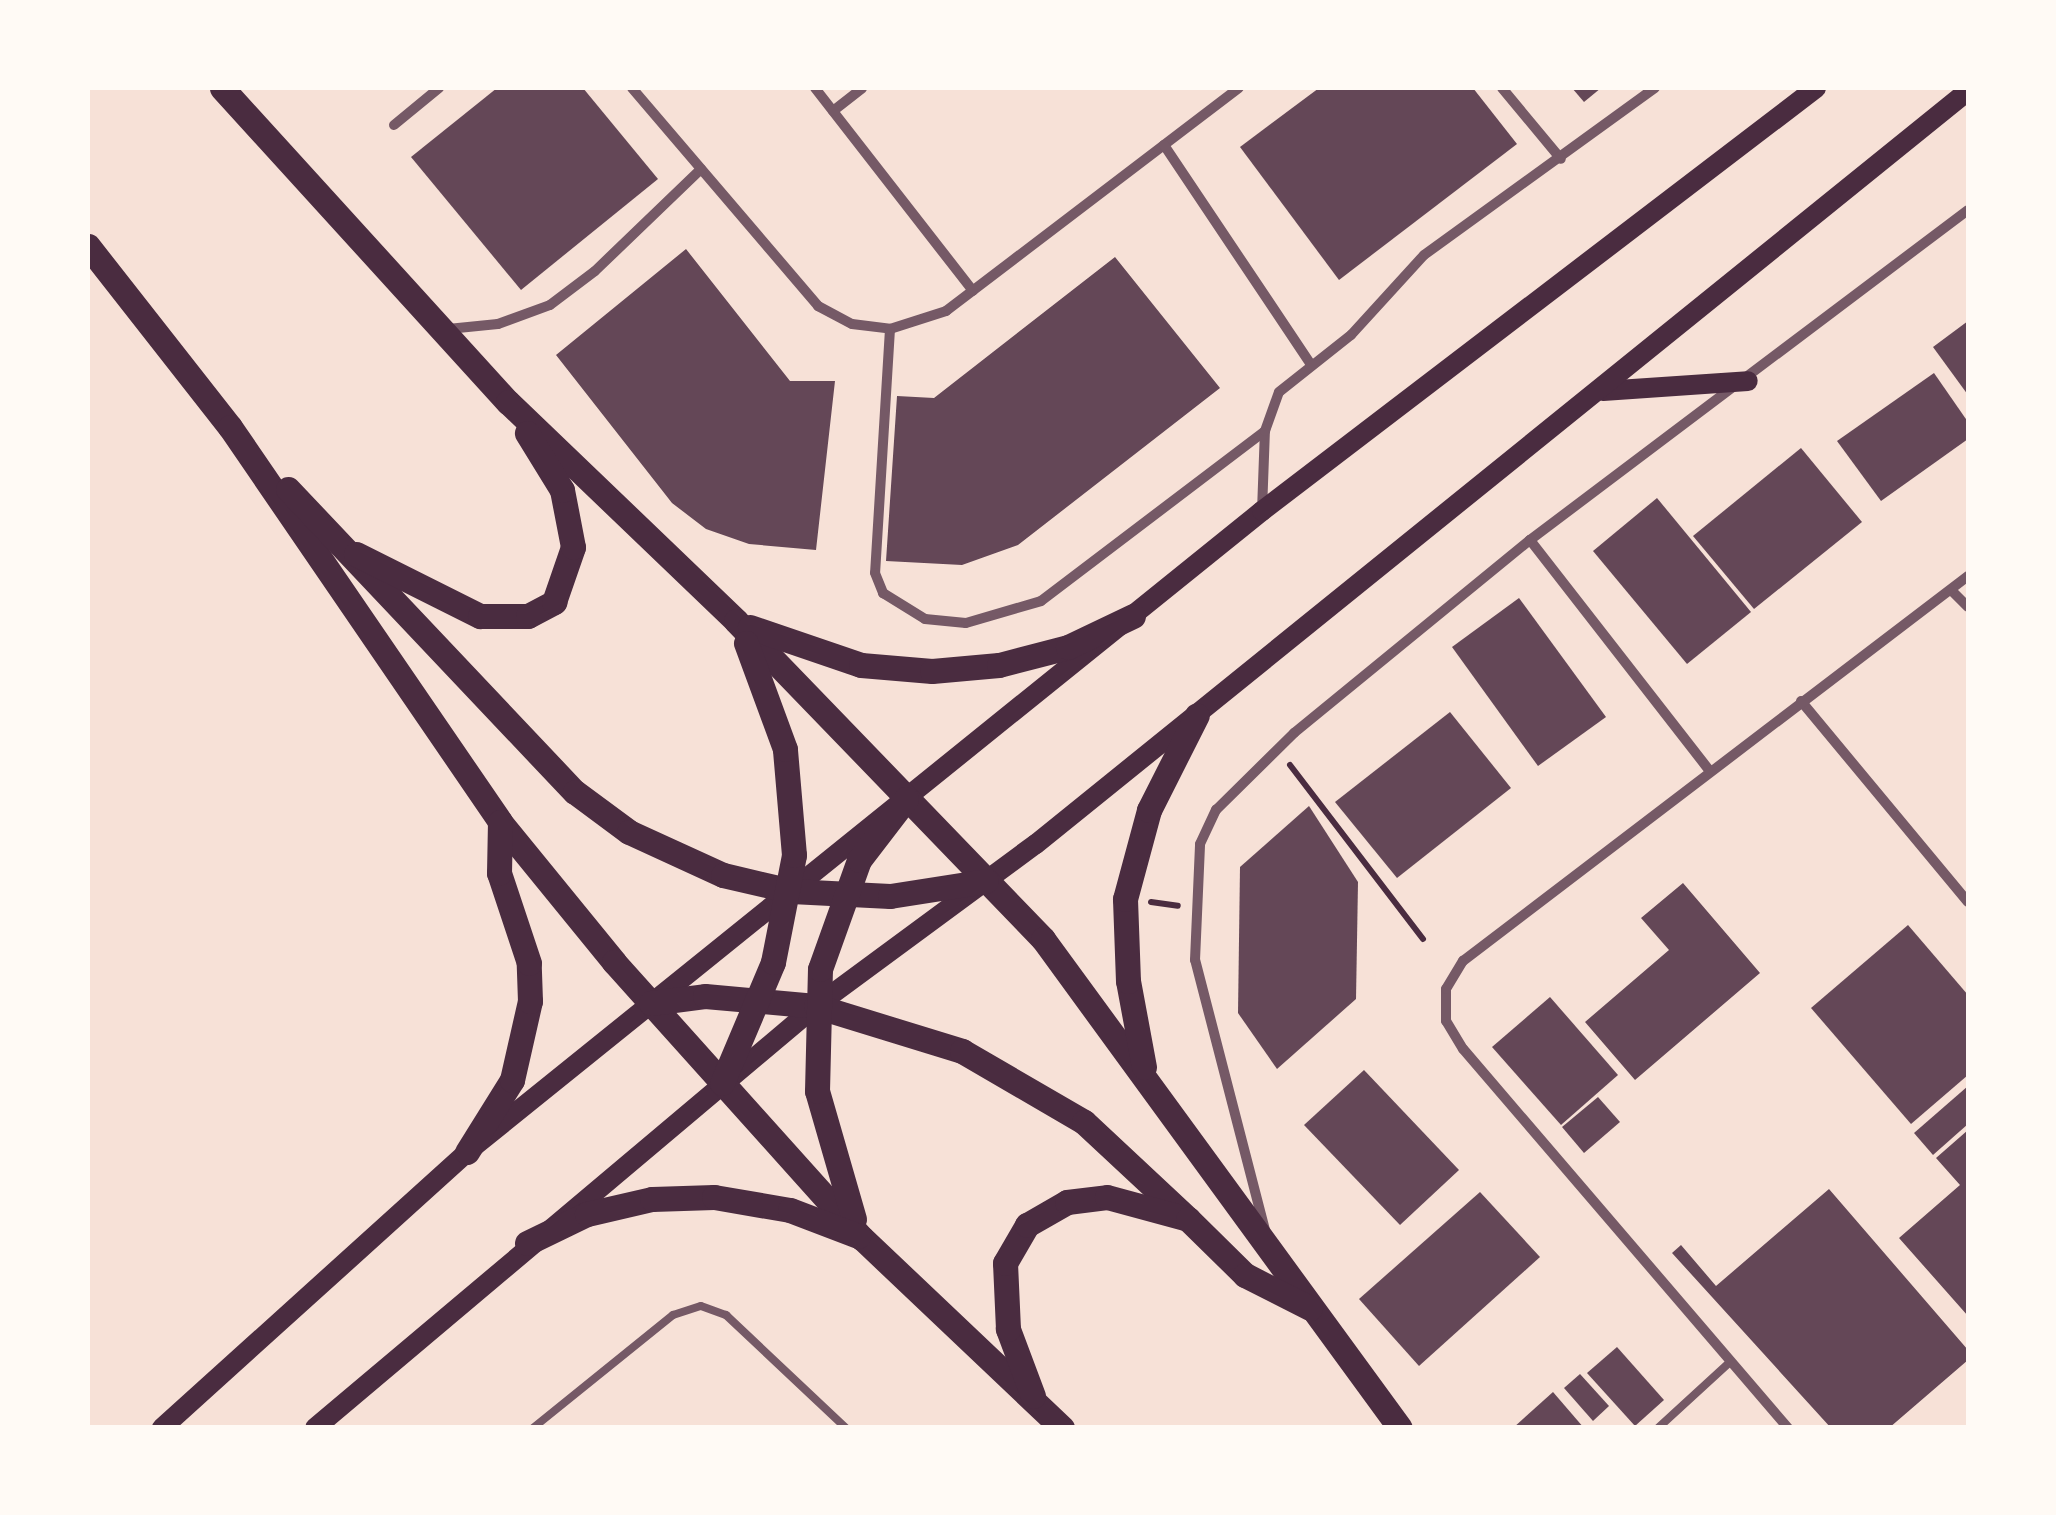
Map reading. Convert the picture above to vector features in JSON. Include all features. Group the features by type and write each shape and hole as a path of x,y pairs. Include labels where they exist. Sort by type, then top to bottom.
{"main road":[{"path":"222,88 508,402 736,620 1043,939 1144,1072 1310,1308 1400,1428"},
{"path":"162,1428 467,1152 1262,512 1816,88"},
{"path":"315,1428 527,1243 816,1006 986,881 1198,716 1968,92"},
{"path":"88,246 230,426 500,822 651,1003 862,1238 1062,1428"},
{"path":"1603,391 1748,380"},
{"path":"342,548 480,616 528,616 554,602 573,548 562,490 508,402"},
{"path":"230,426 574,792 680,858 790,892 842,896 890,896 986,881"},
{"path":"736,620 796,648 861,665 932,670 999,666 1068,648 1133,616"},
{"path":"722,1082 760,997 790,892 794,817 786,749 736,620"},
{"path":"1144,1072 1128,981 1125,899 1148,810 1198,716"},
{"path":"862,1238 827,1143 817,1092 816,1006 842,896 859,860 906,799"},
{"path":"467,1152 512,1080 530,1001 529,963 499,874 500,822"},
{"path":"651,1003 760,997 816,1006 962,1051 1025,1084 1139,1167 1245,1275 1310,1308"},
{"path":"1036,1402 1008,1329 1003,1289 1005,1264 1027,1225 1067,1202 1108,1196 1188,1218"},
{"path":"527,1243 587,1214 652,1200 714,1197 790,1210 862,1238"}],"street":[{"path":"394,125 439,88"},
{"path":"632,88 818,306 852,324 890,329 946,312 1239,88"},
{"path":"815,88 973,290"},
{"path":"833,111 862,88"},
{"path":"1502,88 1560,158"},
{"path":"1262,512 1265,430 1279,392 1351,335 1424,255 1655,88"},
{"path":"1164,145 1311,365"},
{"path":"442,329 498,324 550,305 595,272 700,169"},
{"path":"1272,1255 1195,960 1193,908 1200,844 1216,810 1277,749 1530,540 1748,380 1968,210"},
{"path":"890,329 876,573 883,593 925,620 966,623 1041,602 1265,430"},
{"path":"1530,540 1708,770"},
{"path":"1788,1428 1463,1049 1444,1004 1463,960 1968,576"},
{"path":"1951,590 1968,607"},
{"path":"1801,701 1968,902"}],"lane":[{"path":"533,1428 673,1314 701,1306 726,1315 846,1428"},
{"path":"1658,1428 1730,1362"}],"path":[{"path":"1277,749 1423,938"},
{"path":"1125,899 1193,908"}],"building":[{"path":"497,88 583,88 658,179 521,290 411,157"},
{"path":"1319,88 1473,88 1517,144 1339,280 1240,147"},
{"path":"1572,88 1601,88 1584,102"},
{"path":"686,249 790,381 835,381 816,550 749,544 706,529 672,503 556,355"},
{"path":"1115,257 1220,388 1018,545 962,565 886,561 897,396 934,398"},
{"path":"1968,321 1968,395 1933,347"},
{"path":"1934,373 1968,422 1968,439 1881,501 1837,441"},
{"path":"1801,448 1862,522 1754,609 1693,536"},
{"path":"1657,498 1751,612 1687,664 1593,551"},
{"path":"1519,598 1606,717 1538,766 1452,647"},
{"path":"1450,712 1511,788 1397,878 1335,802"},
{"path":"1309,806 1358,882 1356,999 1277,1069 1238,1013 1240,867"},
{"path":"1683,883 1760,973 1635,1080 1585,1022 1669,950 1641,918"},
{"path":"1908,925 1968,995 1968,1075 1911,1124 1811,1008"},
{"path":"1550,997 1618,1075 1561,1125 1492,1047"},
{"path":"1364,1070 1459,1170 1400,1225 1304,1125"},
{"path":"1968,1086 1968,1124 1933,1155 1914,1133"},
{"path":"1598,1097 1620,1122 1584,1153 1562,1127"},
{"path":"1968,1130 1968,1316 1899,1238 1960,1185 1936,1158"},
{"path":"1829,1189 1968,1350 1968,1360 1889,1428 1831,1428 1672,1253 1681,1245 1716,1286"},
{"path":"1480,1192 1540,1257 1419,1366 1359,1299"},
{"path":"1617,1347 1664,1400 1635,1426 1587,1373"},
{"path":"1580,1374 1609,1406 1593,1421 1564,1388"},
{"path":"1553,1392 1584,1428 1513,1428"}]}
